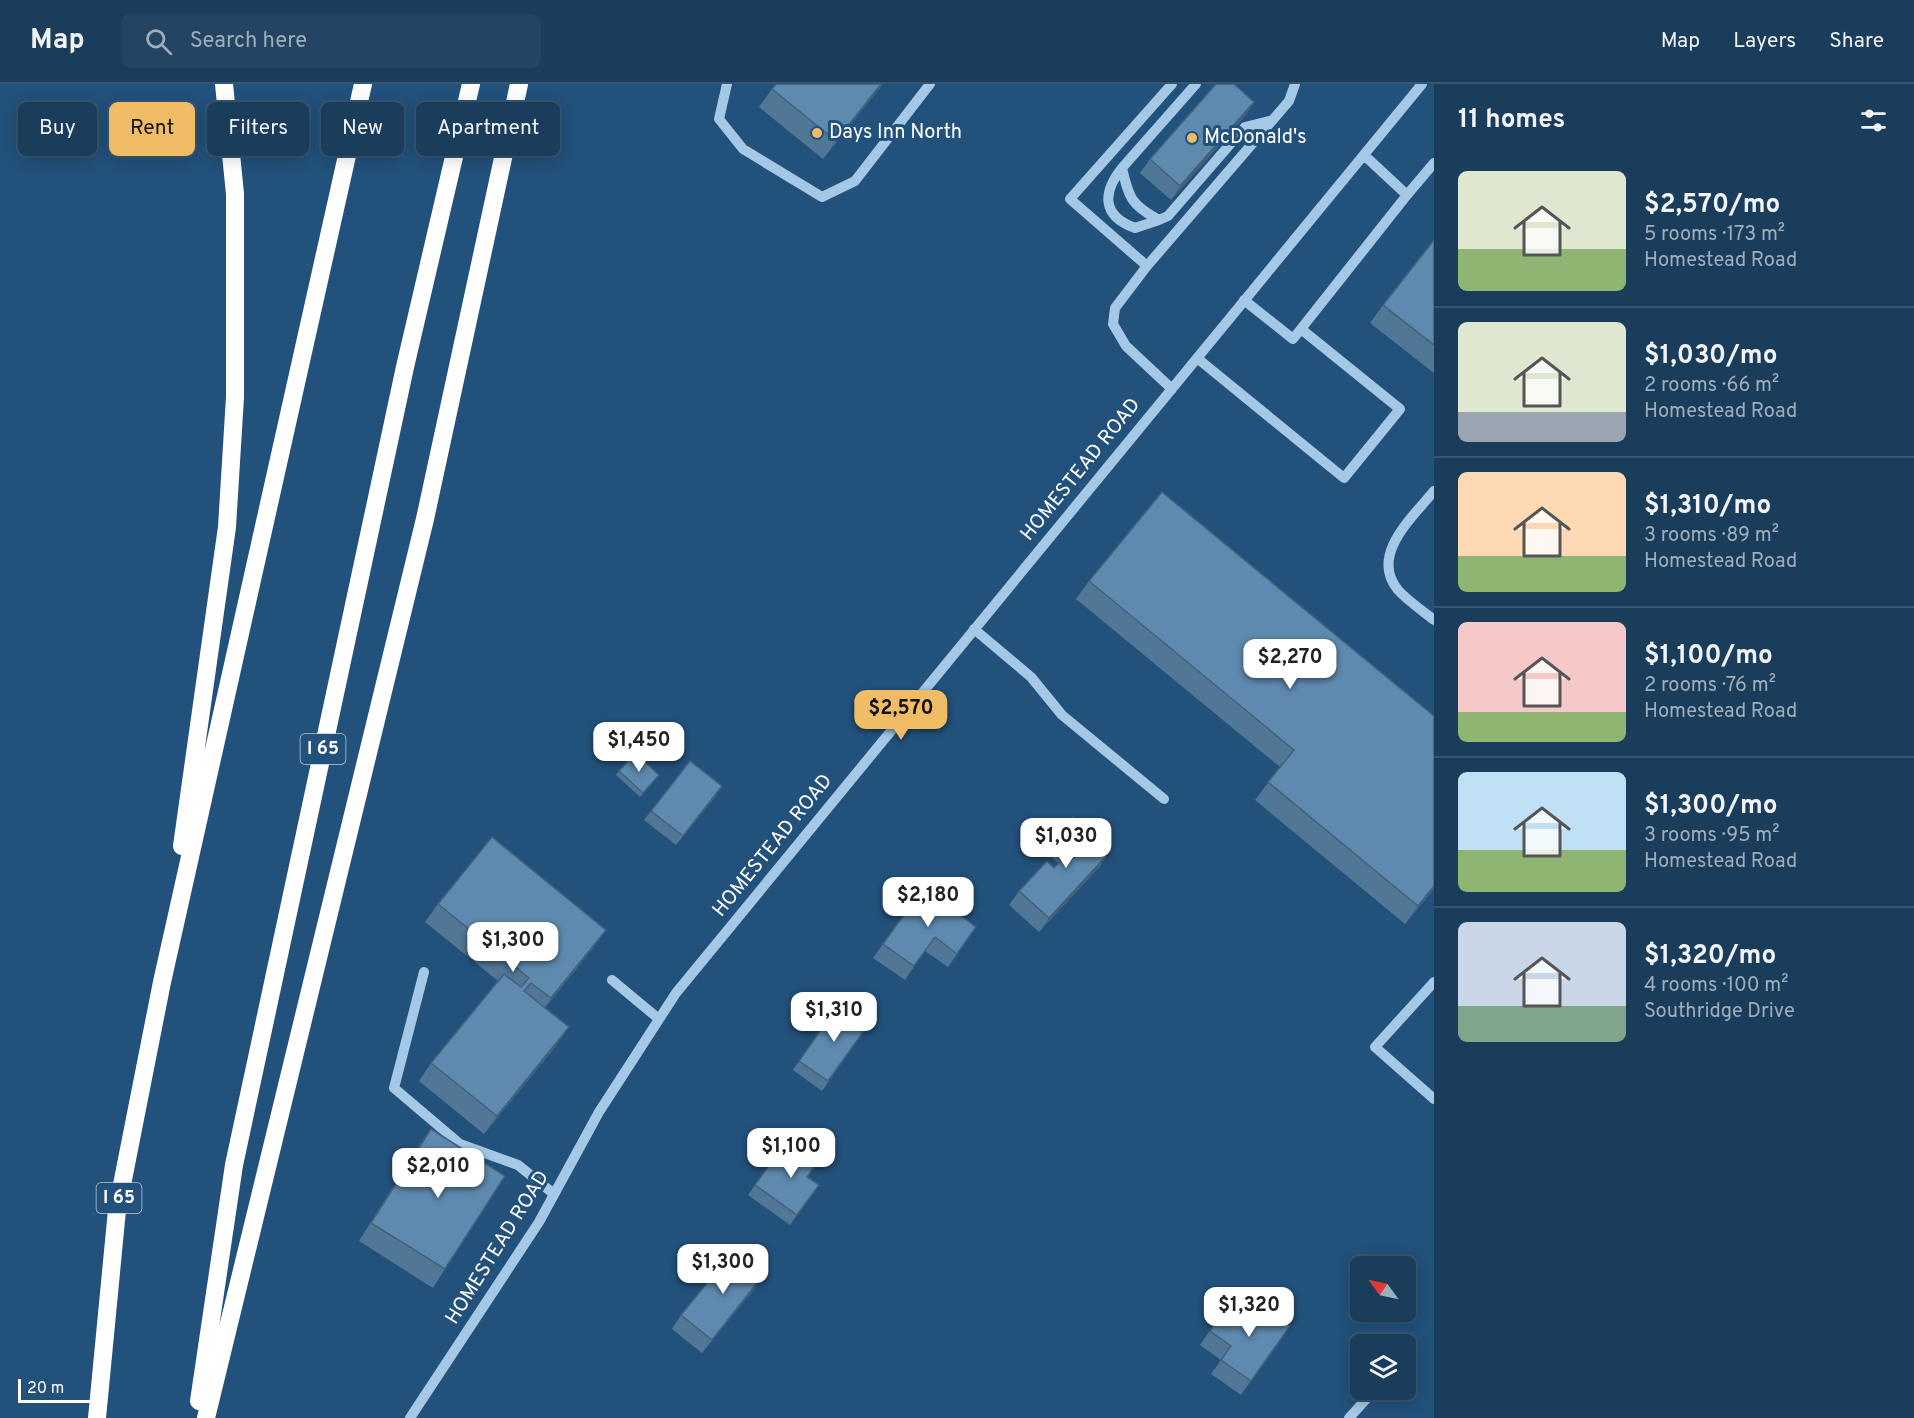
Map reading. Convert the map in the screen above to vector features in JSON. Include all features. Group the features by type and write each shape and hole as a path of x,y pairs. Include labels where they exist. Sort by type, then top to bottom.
{"highway":[{"path":"162,982 227,527 235,397 235,194 224,84"},
{"name":"I 65","path":"97,1418 117,1210 162,982 363,84"},
{"name":"I 65","path":"197,1418 234,1165 405,367 471,84"},
{"path":"206,1418 425,519 519,84"}],"street":[{"path":"727,84 719,119 743,149 822,197 855,181 930,84"},
{"path":"1148,267 1070,199 1172,84"},
{"path":"1196,84 1111,182 1108,198 1112,212 1121,223 1135,228 1168,216 1245,127 1273,120"},
{"path":"1172,389 1126,346 1113,324 1115,308 1273,120 1289,100 1295,84"},
{"name":"HOMESTEAD ROAD","path":"410,1418 539,1222 599,1112 676,993 1422,84"},
{"path":"1364,155 1407,195"},
{"path":"1244,300 1293,339 1434,163"},
{"path":"1122,168 1128,192 1133,201 1139,209 1159,220"},
{"path":"1197,358 1344,478 1400,410 1301,329"},
{"path":"1434,491 1395,539 1388,557 1390,574 1398,590 1434,620"},
{"path":"974,630 1031,677 1062,715 1164,799"},
{"path":"424,972 394,1088 460,1144 518,1165 554,1194"},
{"path":"612,980 659,1019"},
{"path":"1434,982 1375,1047 1434,1099"},
{"path":"1348,1418 1365,1400"}],"building":[{"name":"Days Inn North","path":"776,84 881,84 836,141 772,89"},
{"path":"1216,84 1234,84 1254,102 1180,186 1150,159"},
{"path":"1434,240 1434,345 1383,305"},
{"path":"1162,492 1434,716 1434,886 1418,906 1268,782 1294,750 1089,581"},
{"path":"635,753 659,775 643,793 619,771"},
{"path":"690,761 722,786 683,836 651,811"},
{"path":"1073,817 1111,851 1049,918 1019,891 1047,861 1054,868 1070,851 1054,837"},
{"path":"492,837 606,930 551,998 531,983 524,991 569,1027 497,1116 431,1063 504,974 521,987 529,978 438,904"},
{"path":"923,888 976,927 957,954 935,937 914,966 883,944"},
{"path":"839,1004 868,1025 828,1081 799,1061"},
{"path":"431,1129 505,1176 445,1269 371,1223"},
{"path":"801,1142 821,1157 807,1177 819,1185 797,1215 755,1185 778,1153 788,1161"},
{"path":"734,1250 764,1274 712,1340 681,1315"},
{"path":"1230,1301 1253,1317 1261,1306 1290,1326 1251,1381 1221,1360 1231,1346 1210,1331"}],"place":[{"name":"Days Inn North","path":"817,133"},
{"name":"McDonald's","path":"1192,138"}]}
